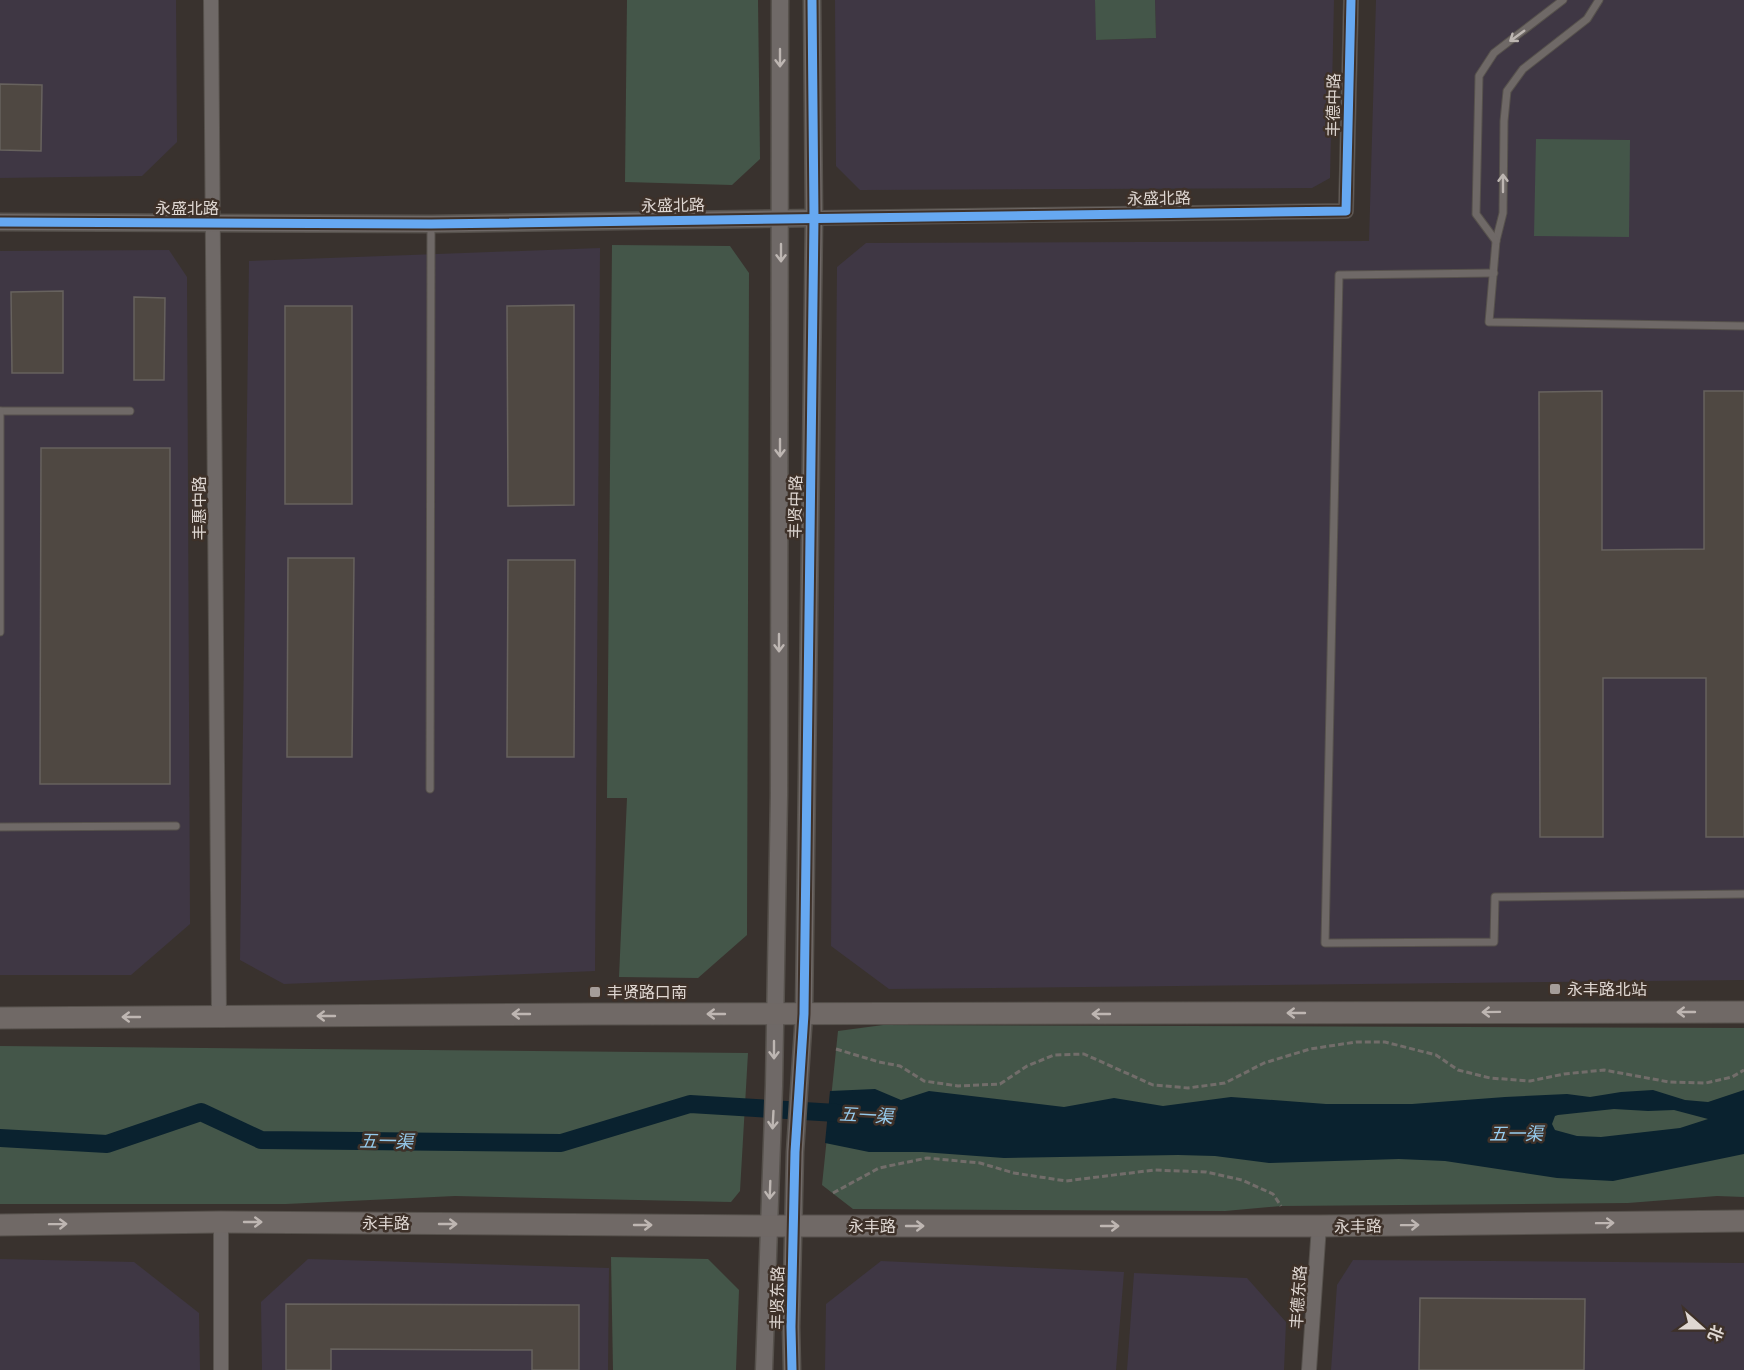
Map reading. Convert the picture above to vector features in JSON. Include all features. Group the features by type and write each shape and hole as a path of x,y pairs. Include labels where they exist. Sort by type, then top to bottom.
{"main road":[{"path":"0,1017 1744,1012"},
{"name":"永丰路","path":"0,1225 221,1222 769,1226 1319,1226 1744,1221"}],"street":[{"name":"丰惠中路","path":"212,0 219,1017"},
{"name":"丰贤中路","path":"771,1154 779,795 780,0"},
{"name":"丰贤中路","path":"795,1152 804,1014 814,218 812,0"},
{"name":"丰德中路","path":"1346,211 1351,0"},
{"name":"永盛北路","path":"0,222 431,224 1346,211"},
{"name":"丰贤东路","path":"792,1370 790,1327 795,1152"},
{"name":"丰贤东路","path":"764,1370 771,1154"},
{"path":"221,1222 221,1370"},
{"name":"丰德东路","path":"1310,1370 1319,1226"}],"lane":[{"path":"1496,241 1476,214 1479,76 1494,53 1563,0"},
{"path":"1599,0 1587,19 1523,69 1507,91 1504,121 1503,213 1496,241 1489,322 1744,326"},
{"path":"430,789 431,224"},
{"path":"1494,273 1339,276 1325,943 1494,942 1495,897 1744,894"},
{"path":"0,632 0,411 130,411"},
{"path":"0,826 176,826"}],"path":[{"path":"836,1049 900,1066 924,1081 958,1086 1000,1084 1027,1066 1054,1055 1084,1054 1154,1085 1188,1088 1225,1083 1264,1064 1310,1049 1356,1042 1385,1041 1436,1055 1458,1070 1490,1078 1530,1081 1564,1074 1604,1070 1669,1082 1706,1083 1732,1077 1744,1070"},
{"path":"833,1193 879,1168 927,1158 980,1163 1014,1173 1066,1181 1154,1170 1206,1172 1242,1180 1263,1189 1273,1194 1281,1206"}],"shaded area":[{"path":"0,0 176,0 177,142 142,176 0,178"},
{"path":"835,0 1095,0 1097,40 1156,38 1155,0 1334,0 1330,178 1312,188 860,190 836,166"},
{"path":"1376,0 1744,0 1744,980 889,989 831,946 837,267 866,243 1369,241"},
{"path":"600,248 595,971 284,984 240,960 249,261"},
{"path":"169,250 187,277 190,924 131,975 0,975 0,251"},
{"path":"0,1259 134,1262 199,1313 200,1370 0,1370"},
{"path":"308,1259 609,1268 608,1370 262,1370 261,1302"},
{"path":"1353,1260 1744,1263 1744,1370 1331,1370 1337,1285"},
{"path":"881,1261 1124,1272 1116,1370 825,1370 826,1304"},
{"path":"1134,1273 1247,1278 1286,1322 1284,1370 1127,1370"}],"green space":[{"path":"627,0 758,0 760,159 732,185 625,182"},
{"path":"1095,0 1155,0 1156,38 1096,40"},
{"path":"1536,139 1630,140 1629,237 1534,236"},
{"path":"612,245 730,246 749,273 747,935 698,978 619,977 627,798 607,798"},
{"path":"883,1025 1744,1028 1744,1197 1717,1196 1628,1203 1281,1206 1225,1211 853,1209 822,1185 838,1031"},
{"path":"0,1046 748,1053 740,1191 731,1202 455,1196 286,1204 0,1204"},
{"path":"611,1257 708,1259 739,1290 736,1370 613,1370"}],"water":[{"name":"五一渠","path":"875,1089 901,1100 929,1091 1064,1107 1114,1098 1163,1106 1231,1097 1326,1104 1412,1104 1567,1094 1590,1097 1653,1090 1685,1100 1708,1102 1744,1090 1744,1154 1613,1181 1557,1178 1445,1161 1399,1159 1269,1163 1215,1156 1004,1158 922,1152 869,1152 825,1143 830,1091","holes":["1614,1109 1674,1110 1708,1119 1680,1128 1601,1137 1577,1136 1555,1130 1552,1124 1555,1116 1558,1115"]}],"building":[{"path":"0,84 42,85 41,151 0,150"},
{"path":"63,291 63,373 12,373 11,292"},
{"path":"134,297 165,298 164,380 134,380"},
{"path":"574,305 574,505 508,506 507,306"},
{"path":"285,306 352,306 352,504 285,504"},
{"path":"1602,391 1602,550 1704,549 1704,391 1744,391 1744,837 1706,837 1706,678 1603,678 1603,837 1540,837 1539,392"},
{"path":"41,448 170,448 170,784 40,784"},
{"path":"288,558 354,558 352,757 287,757"},
{"path":"508,560 575,560 574,757 507,757"},
{"path":"1420,1298 1585,1299 1584,1370 1419,1370"},
{"path":"286,1304 579,1305 579,1370 532,1370 532,1350 331,1349 331,1370 286,1370"}],"waterway":[{"name":"五一渠","path":"0,1138 107,1144 201,1112 261,1140 561,1143 690,1104 853,1114"}],"cycle path":[{"path":"792,1370 795,1152 804,1014 814,218 812,0"},
{"path":"0,222 431,224 1346,211 1351,0"}],"place":[{"name":"永丰路北站","path":"1555,989"},
{"name":"丰贤路口南","path":"595,992"}]}
